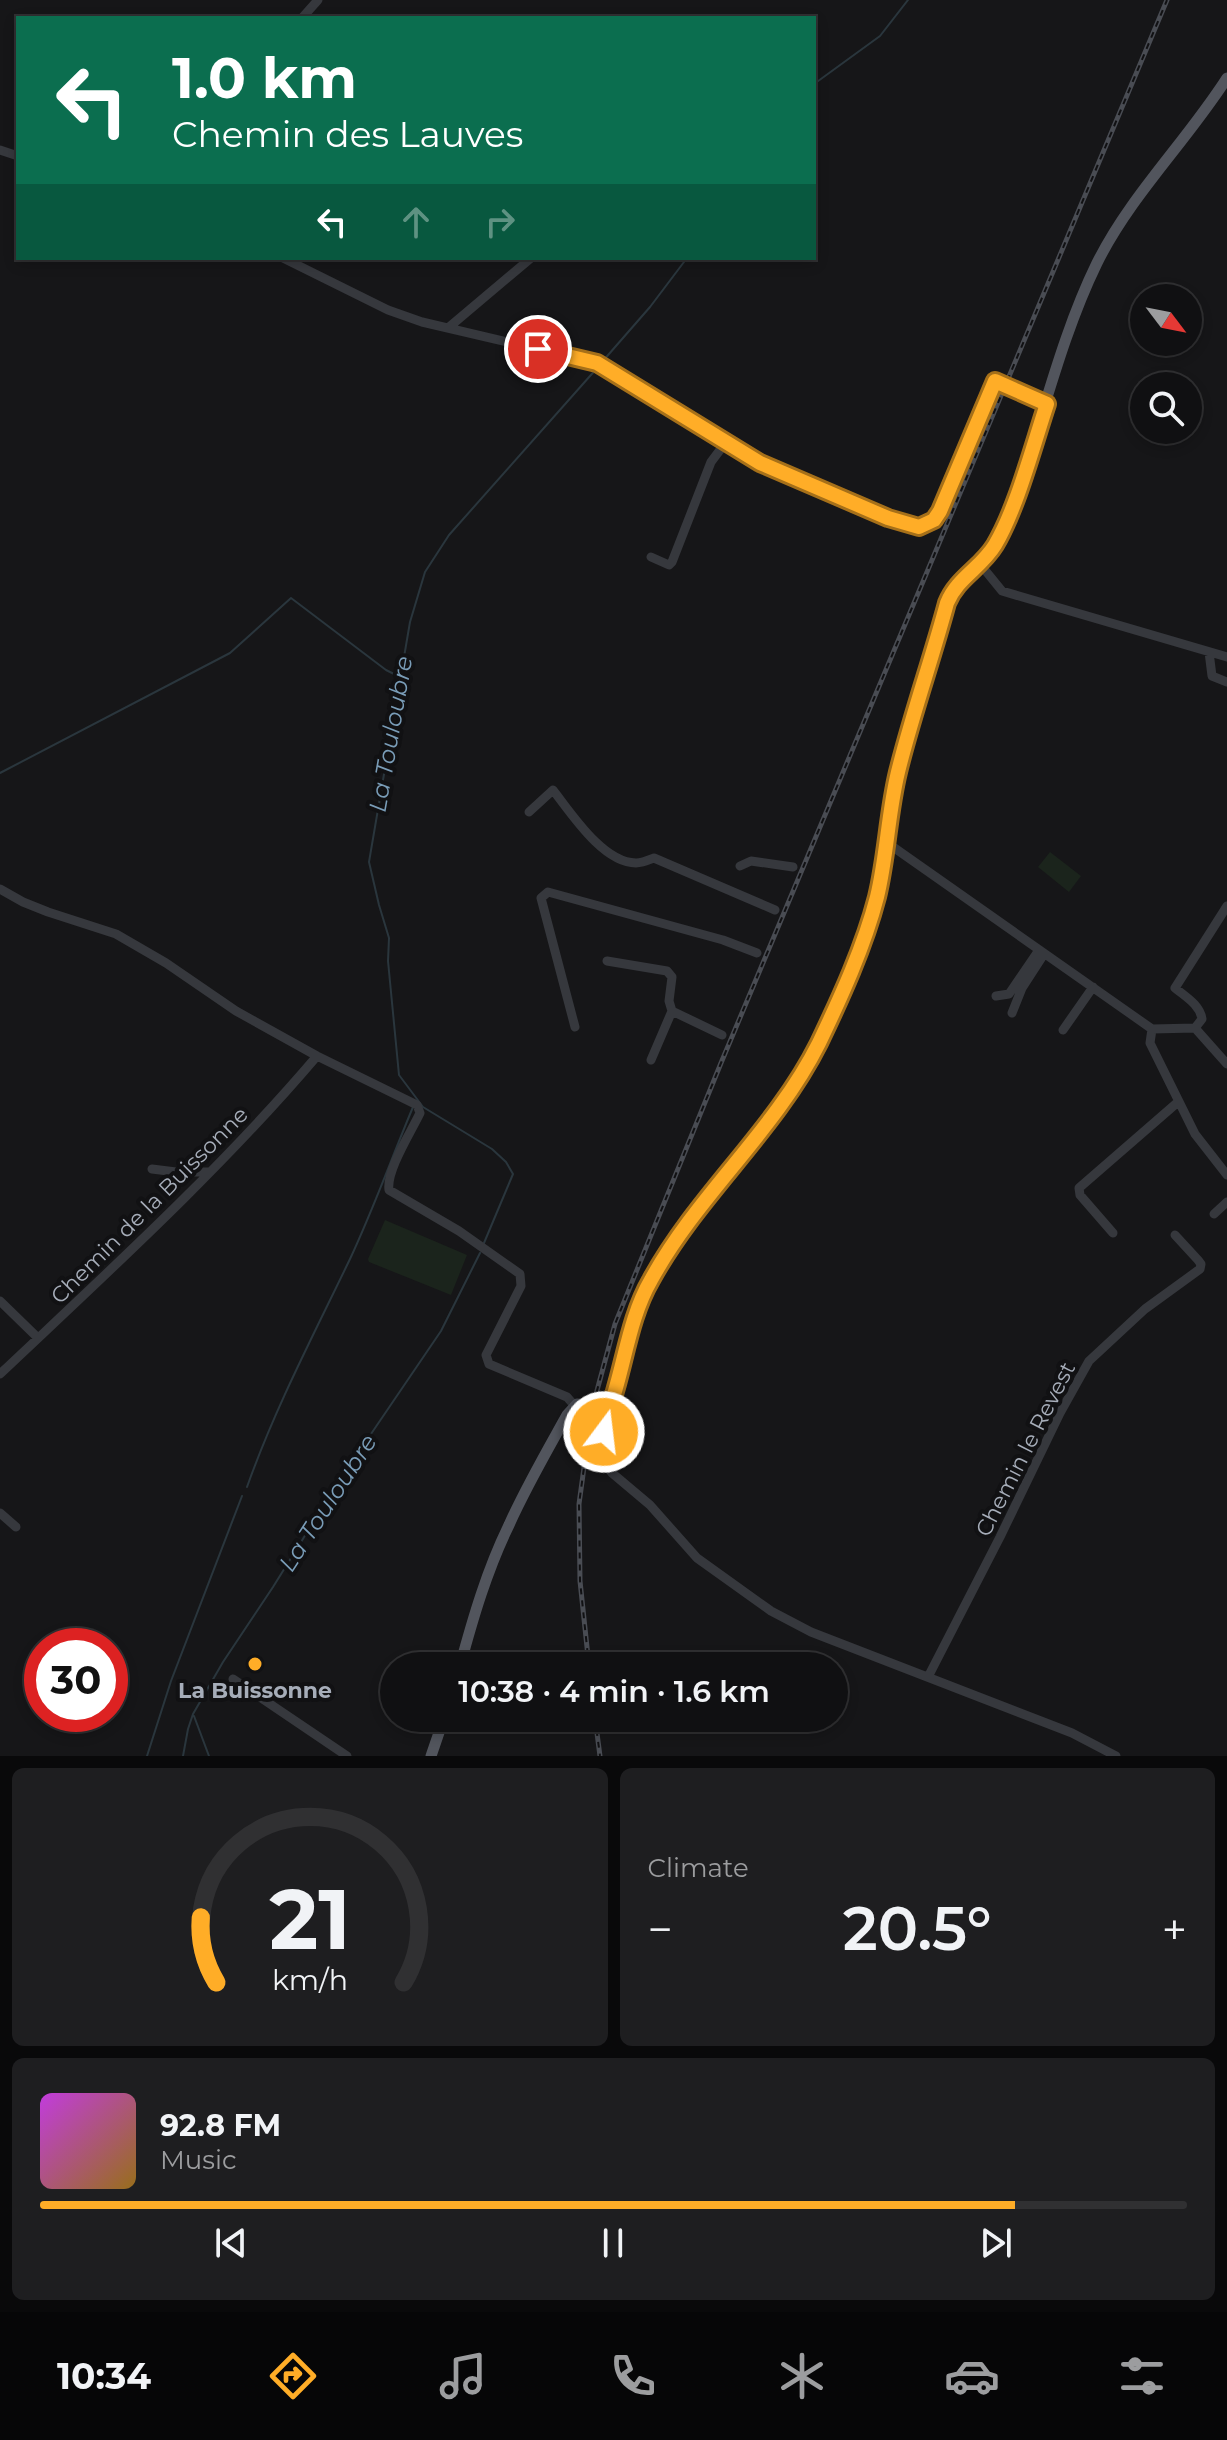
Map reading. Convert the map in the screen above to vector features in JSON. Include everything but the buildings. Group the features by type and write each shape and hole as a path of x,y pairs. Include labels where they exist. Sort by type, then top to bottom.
{"main road":[{"path":"464,1652 482,1591 509,1525 574,1405 607,1406 612,1401 640,1304 651,1279 693,1216 785,1101 819,1043 871,914 899,770 947,603 957,584 980,564 1004,528 1080,304 1107,245 1135,201 1227,78"},
{"path":"1207,106 1227,86"},
{"path":"431,1756 439,1732"}],"street":[{"path":"304,16 318,0"},
{"path":"287,260 388,310 448,328 601,364 760,463 888,518 919,527 934,520 940,511 995,381 1047,404"},
{"path":"448,328 529,260"},
{"path":"651,557 669,565 672,562 711,462 726,442"},
{"path":"980,564 1002,591 1227,657"},
{"path":"1209,652 1212,676 1227,682"},
{"path":"529,812 553,790 590,836 609,853 636,863 654,858 775,910"},
{"path":"886,842 1152,1029 1195,1028 1227,1064"},
{"path":"740,866 751,861 793,867"},
{"path":"0,889 48,912 116,934 166,963 236,1011 317,1056 417,1105 420,1113 392,1168 389,1190 459,1231 520,1274 521,1286 486,1355 489,1364 567,1397 574,1405"},
{"path":"575,1027 541,898 548,892 723,940 757,953"},
{"path":"1195,1028 1202,1014 1175,988 1227,906"},
{"path":"996,996 1009,994 1042,952"},
{"path":"1012,1013 1042,952"},
{"path":"607,961 667,971 672,977 669,1001 672,1011 651,1060"},
{"path":"1063,1030 1093,987"},
{"path":"672,1011 722,1035"},
{"path":"1152,1029 1150,1043 1178,1102 1195,1134 1227,1175"},
{"name":"Chemin de la Buissonne","path":"0,1374 155,1228 275,1105 317,1056"},
{"path":"1113,1233 1080,1195 1079,1188 1178,1102"},
{"path":"152,1169 209,1172"},
{"path":"1214,1214 1227,1202"},
{"name":"Chemin le Revest","path":"928,1677 1089,1361 1145,1309 1200,1269 1201,1264 1175,1235"},
{"path":"0,1301 38,1338"},
{"path":"607,1406 601,1448 612,1473 658,1512 697,1558 771,1611 793,1624 1072,1733 1116,1756"},
{"path":"0,1513 16,1527"},
{"path":"233,1679 347,1756"}],"shaded area":[{"path":"1050,852 1081,876 1069,892 1038,867"},
{"path":"385,1220 467,1255 451,1295 369,1262"}],"waterway":[{"name":"La Touloubre","path":"816,83 880,36 908,0"},
{"name":"La Touloubre","path":"602,362 685,260"},
{"name":"La Touloubre","path":"484,1243 513,1174 492,1149 423,1107 399,1075 388,961 389,938 369,862 410,622 425,572 449,535 598,367"},
{"path":"0,773 230,653 291,598 398,676"},
{"path":"247,1487 282,1400 358,1240 413,1107"},
{"name":"La Touloubre","path":"183,1756 193,1714 223,1662 339,1481 441,1331 480,1253"},
{"path":"147,1756 171,1681 242,1496"},
{"path":"194,1716 209,1756"}],"railway":[{"path":"588,1652 580,1581 579,1504 592,1409 615,1324 721,1063 1167,0"},
{"path":"597,1732 600,1756"}],"place":[{"name":"La Buissonne","path":"255,1664"}],"route":[{"path":"538,349 597,363 760,463 888,518 919,527 934,520 940,511 995,381 1047,404 998,540 980,564 957,584 947,603 899,770 877,897 828,1024 785,1101 693,1216 651,1279 640,1304 612,1401 607,1406 604,1432"}]}
